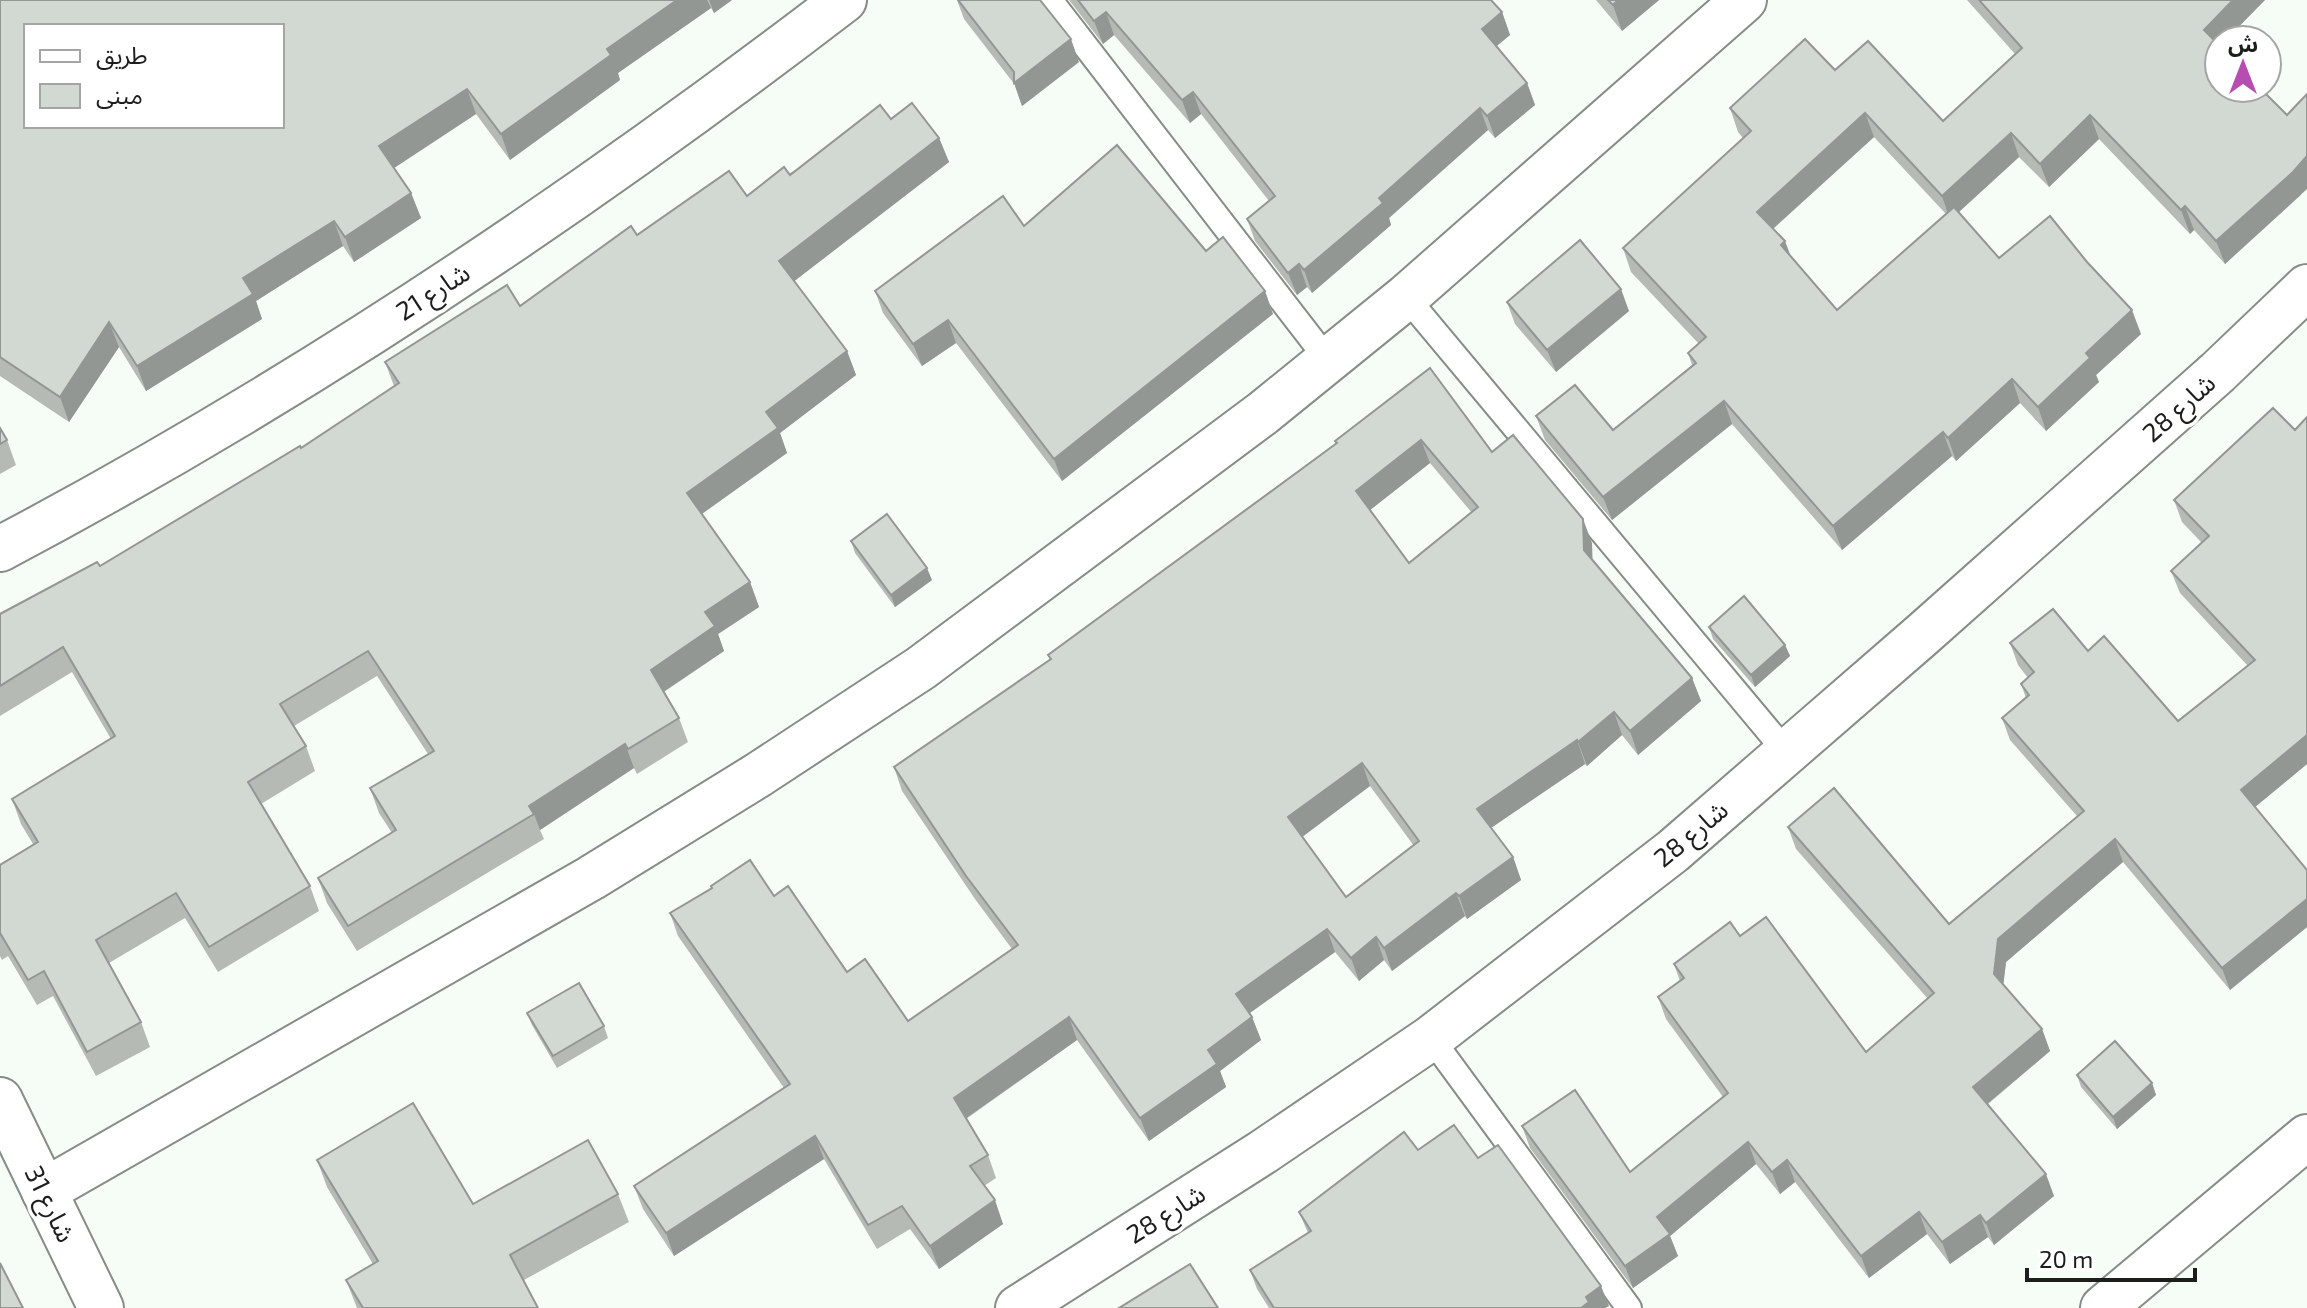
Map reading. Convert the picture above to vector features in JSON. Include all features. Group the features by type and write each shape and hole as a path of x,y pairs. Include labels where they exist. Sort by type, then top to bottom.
{"street":[{"name":"شارع 21","path":"0,549 239,416 512,242 648,147 844,0"},
{"path":"44,1191 591,878 758,775 921,668 1263,413 1406,297 1744,0"},
{"name":"شارع 28","path":"1018,1308 1263,1152 1431,1038 1673,851 2196,392 2307,287"},
{"name":"شارع 31","path":"0,1100 101,1308"},
{"path":"2103,1308 2307,1137"}],"lane":[{"path":"1050,0 1327,359"},
{"path":"1406,297 1787,753"},
{"path":"1431,1038 1629,1308"}],"building":[{"path":"0,0 677,0 607,49 611,55 501,134 467,89 379,146 411,193 345,237 334,221 243,278 253,294 137,366 109,322 60,397 0,357"},
{"path":"958,0 1040,0 1071,39 1014,83 1014,72"},
{"path":"1078,0 1491,0 1502,12 1482,29 1527,83 1487,116 1480,108 1379,198 1383,203 1304,270 1299,264 1288,273 1247,219 1275,196 1193,92 1182,100 1106,12 1094,21"},
{"path":"1979,0 2233,0 2210,24 2203,24 2203,104 2276,104 2287,115 2307,94 2307,156 2216,241 2185,206 2181,210 2090,115 2040,164 2011,133 1942,196 1865,113 1757,212 1785,241 1781,245 1837,310 1954,207 1999,258 2050,216 2132,310 2086,353 2090,358 2038,407 2012,379 1948,438 1943,432 1833,526 1724,401 1603,497 1536,416 1575,385 1613,430 1696,363 1688,353 1706,337 1623,248 1751,131 1730,108 1805,39 1835,70 1868,41 1943,121 2022,48"},
{"path":"912,103 939,138 779,261 847,351 766,412 778,428 687,493 750,582 705,612 715,626 651,670 679,718 628,749 625,744 529,806 534,814 348,926 318,878 396,830 370,788 434,751 368,651 280,704 306,746 248,782 310,886 209,947 176,893 96,940 141,1022 87,1052 44,971 28,980 0,933 0,865 38,842 12,799 115,736 63,647 0,686 0,614 97,562 100,566 301,448 399,383 385,362 507,285 520,306 631,226 637,235 729,171 747,196 784,167 790,175 880,105 891,119"},
{"path":"1117,145 1206,251 1223,237 1265,291 1054,459 948,320 913,344 875,291 1003,196 1024,226"},
{"path":"1580,240 1621,289 1547,350 1507,302"},
{"path":"1430,368 1492,452 1513,435 1583,519 1584,550 1692,678 1630,731 1614,712 1578,742 1477,809 1513,857 1459,896 1456,893 1384,948 1376,937 1351,958 1327,929 1236,994 1252,1017 1208,1050 1217,1064 1140,1118 1069,1017 954,1098 988,1155 970,1166 995,1200 930,1246 902,1206 868,1225 815,1136 666,1233 634,1186 790,1084 670,913 750,860 774,896 788,886 847,972 865,959 908,1021 1018,945 966,876 894,767 1051,659 1048,655 1337,443 1335,441","holes":["1421,440 1478,507 1409,563 1356,491","1362,763 1419,841 1346,897 1288,817"]},
{"path":"2273,408 2295,430 2307,417 2307,735 2241,790 2307,870 2307,899 2222,968 2115,839 1998,939 1994,974 2042,1029 1973,1087 2046,1174 1986,1223 1980,1215 1942,1242 1919,1212 1861,1256 1787,1160 1772,1172 1748,1142 1657,1217 1670,1234 1625,1266 1522,1126 1575,1090 1630,1172 1728,1093 1658,997 1684,978 1674,964 1730,922 1740,936 1766,917 1866,1052 1934,993 1788,827 1834,788 1949,924 2084,811 2002,718 2029,695 2021,684 2034,672 2010,643 2053,609 2088,651 2104,636 2178,721 2255,660 2171,571 2209,536 2174,500"},
{"path":"0,428 7,440 0,444"},
{"path":"887,514 927,568 891,595 851,541"},
{"path":"1744,596 1785,645 1751,675 1709,627"},
{"path":"579,983 604,1026 553,1056 527,1013"},
{"path":"2115,1041 2152,1083 2113,1117 2077,1075"},
{"path":"413,1103 473,1204 588,1140 618,1194 510,1255 538,1308 363,1308 346,1280 378,1261 317,1160"},
{"path":"1454,1125 1478,1158 1498,1145 1601,1286 1586,1297 1589,1302 1581,1308 1274,1308 1250,1270 1311,1231 1299,1212 1404,1132 1418,1150"},
{"path":"0,1263 23,1308 0,1308"},
{"path":"1190,1264 1218,1308 1119,1308"}]}
